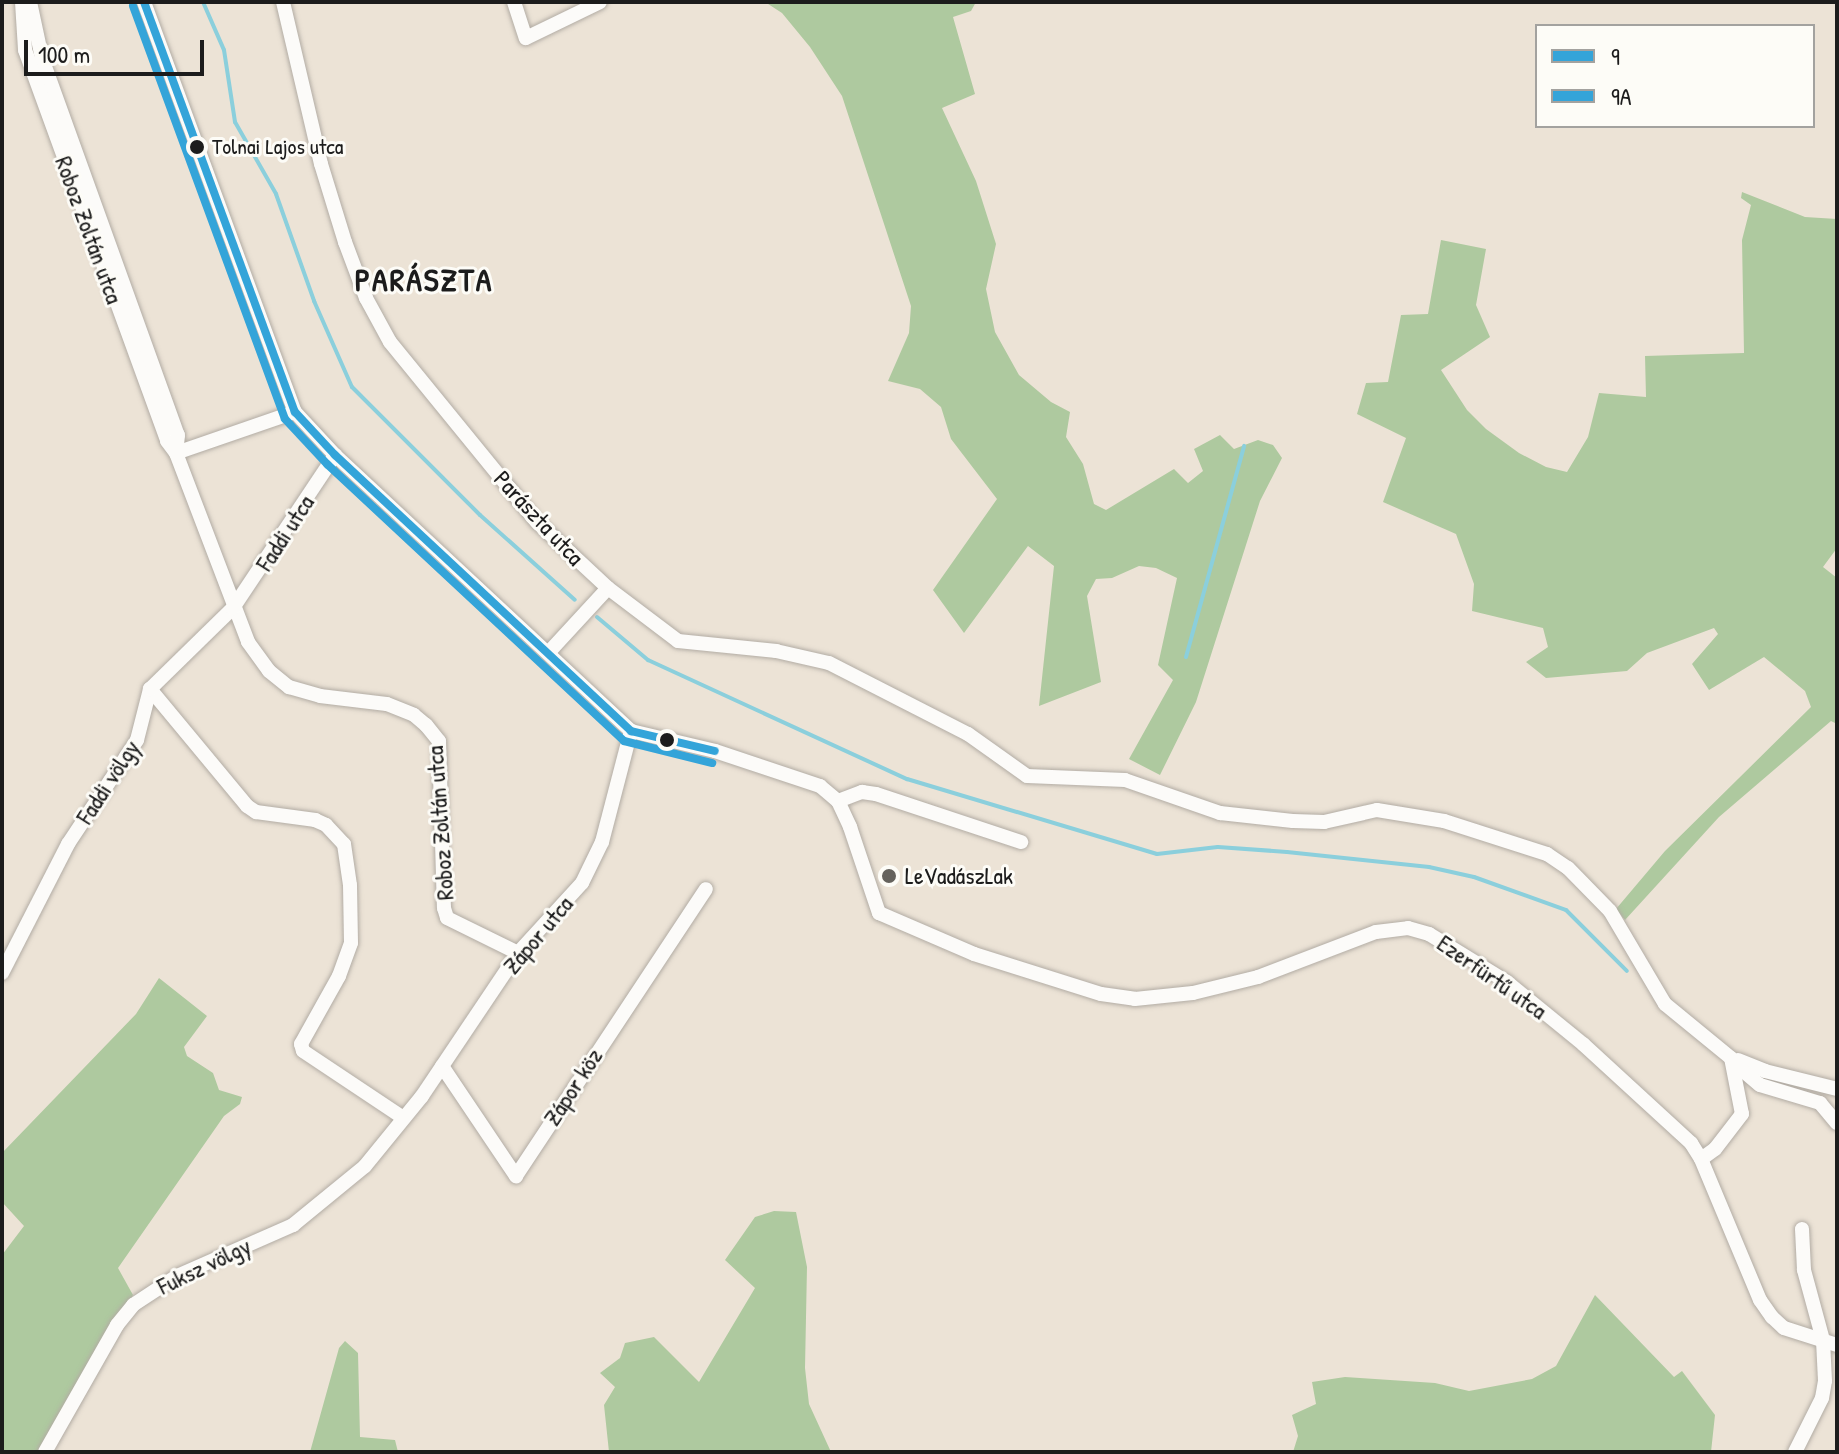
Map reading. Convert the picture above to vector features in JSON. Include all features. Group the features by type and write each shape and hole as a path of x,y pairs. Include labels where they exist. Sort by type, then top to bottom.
{"street":[{"name":"Roboz Zoltán utca","path":"22,2 25,50 167,441 176,453 248,642 269,671 289,687 320,696 387,704 426,725 439,741 444,908 447,918 518,953"},
{"name":"Roboz Zoltán utca","path":"30,2 42,58 178,435 176,453"},
{"path":"144,2 295,412 335,455 631,731 789,775 820,786 838,801 862,792 876,794 1021,842"},
{"name":"Parászta utca","path":"283,2 321,164 345,242 366,298 390,342 537,522 608,588 678,641 776,651 829,663 968,734 1027,776 1047,780 1125,780 1220,813 1293,821 1324,822 1377,810 1444,821 1547,854 1568,868 1610,911 1665,1004 1731,1058"},
{"path":"514,2 526,38 600,2"},
{"path":"176,453 295,412"},
{"name":"Faddi utca","path":"233,608 335,455"},
{"path":"549,652 608,588"},
{"path":"233,608 150,689 247,806 256,812 315,820 326,825 344,844 350,885 351,943 339,976 301,1044 303,1051 402,1117"},
{"name":"Faddi völgy","path":"2,973 68,844 137,740 150,689"},
{"name":"Zápor utca","path":"402,1117 442,1066 518,953 582,883 602,842 631,731"},
{"name":"Ezerfürtű utca","path":"838,801 879,913 974,954 1101,994 1135,999 1193,993 1258,977 1392,928 1429,934 1507,982 1583,1044 1691,1143 1701,1159 1760,1300 1784,1328 1830,1343"},
{"name":"Zápor köz","path":"442,1066 516,1176 590,1059 706,889"},
{"path":"1731,1058 1765,1071 1837,1089"},
{"path":"1701,1159 1715,1149 1742,1114 1731,1058"},
{"path":"1742,1070 1760,1085 1820,1103 1837,1123"},
{"name":"Fuksz völgy","path":"45,1452 117,1325 133,1305 177,1276 293,1225 365,1166 402,1117"},
{"path":"1795,1452 1822,1398 1830,1343 1804,1270 1802,1229"}],"green space":[{"path":"765,2 976,2 971,11 953,17 975,94 942,108 976,181 996,244 986,289 995,332 1019,375 1051,402 1070,412 1066,437 1083,464 1094,504 1106,510 1174,469 1188,483 1203,471 1194,449 1220,435 1234,449 1258,440 1273,445 1282,458 1260,501 1196,702 1160,775 1129,759 1173,680 1158,665 1177,578 1156,568 1139,566 1112,578 1096,579 1087,596 1101,682 1039,706 1054,566 1028,546 964,633 933,590 997,499 951,439 941,407 920,389 888,381 909,333 911,306 842,96 810,47 782,13"},
{"path":"1742,192 1805,217 1837,219 1837,548 1823,567 1837,578 1837,724 1831,721 1719,817 1625,920 1616,909 1665,851 1811,707 1805,691 1764,657 1709,690 1692,664 1718,634 1714,628 1647,653 1627,671 1546,678 1526,662 1548,647 1543,628 1472,611 1474,584 1456,534 1383,502 1406,438 1357,414 1366,383 1388,382 1401,315 1428,314 1441,240 1486,249 1476,305 1490,337 1441,370 1467,410 1486,429 1519,453 1546,467 1567,472 1588,437 1599,393 1646,397 1645,356 1744,353 1742,240 1751,205 1741,198"},
{"path":"159,978 207,1016 184,1047 187,1056 213,1073 219,1090 242,1097 240,1104 224,1116 118,1268 133,1295 40,1452 2,1452 2,1255 24,1226 2,1202 2,1153 136,1014"},
{"path":"774,1211 796,1212 807,1267 805,1368 809,1404 831,1452 609,1452 604,1405 615,1387 600,1373 620,1358 625,1343 654,1337 699,1382 755,1288 725,1260 755,1217"},
{"path":"1595,1295 1674,1377 1682,1371 1715,1415 1711,1452 1293,1452 1298,1436 1292,1415 1316,1404 1312,1382 1345,1377 1435,1383 1469,1391 1532,1379 1556,1366"},
{"path":"345,1341 358,1353 360,1437 395,1440 398,1452 310,1452 339,1348"}],"waterway":[{"path":"203,2 224,50 235,122 276,194 314,301 352,387 480,515 575,600"},
{"path":"1186,657 1244,446"},
{"path":"597,617 648,660 907,779 1157,854 1218,847 1287,852 1429,867 1474,877 1566,910 1627,971"}],"transit line":[{"name":"9","path":"144,2 295,412 335,455 631,731 715,751"},
{"name":"9A","path":"133,6 285,419 327,464 624,741 712,763"}],"place":[{"name":"Tolnai Lajos utca","path":"197,147"},
{"name":"LeVadászLak","path":"889,876"}],"district":[{"name":"PARÁSZTA","path":"424,280"}]}
